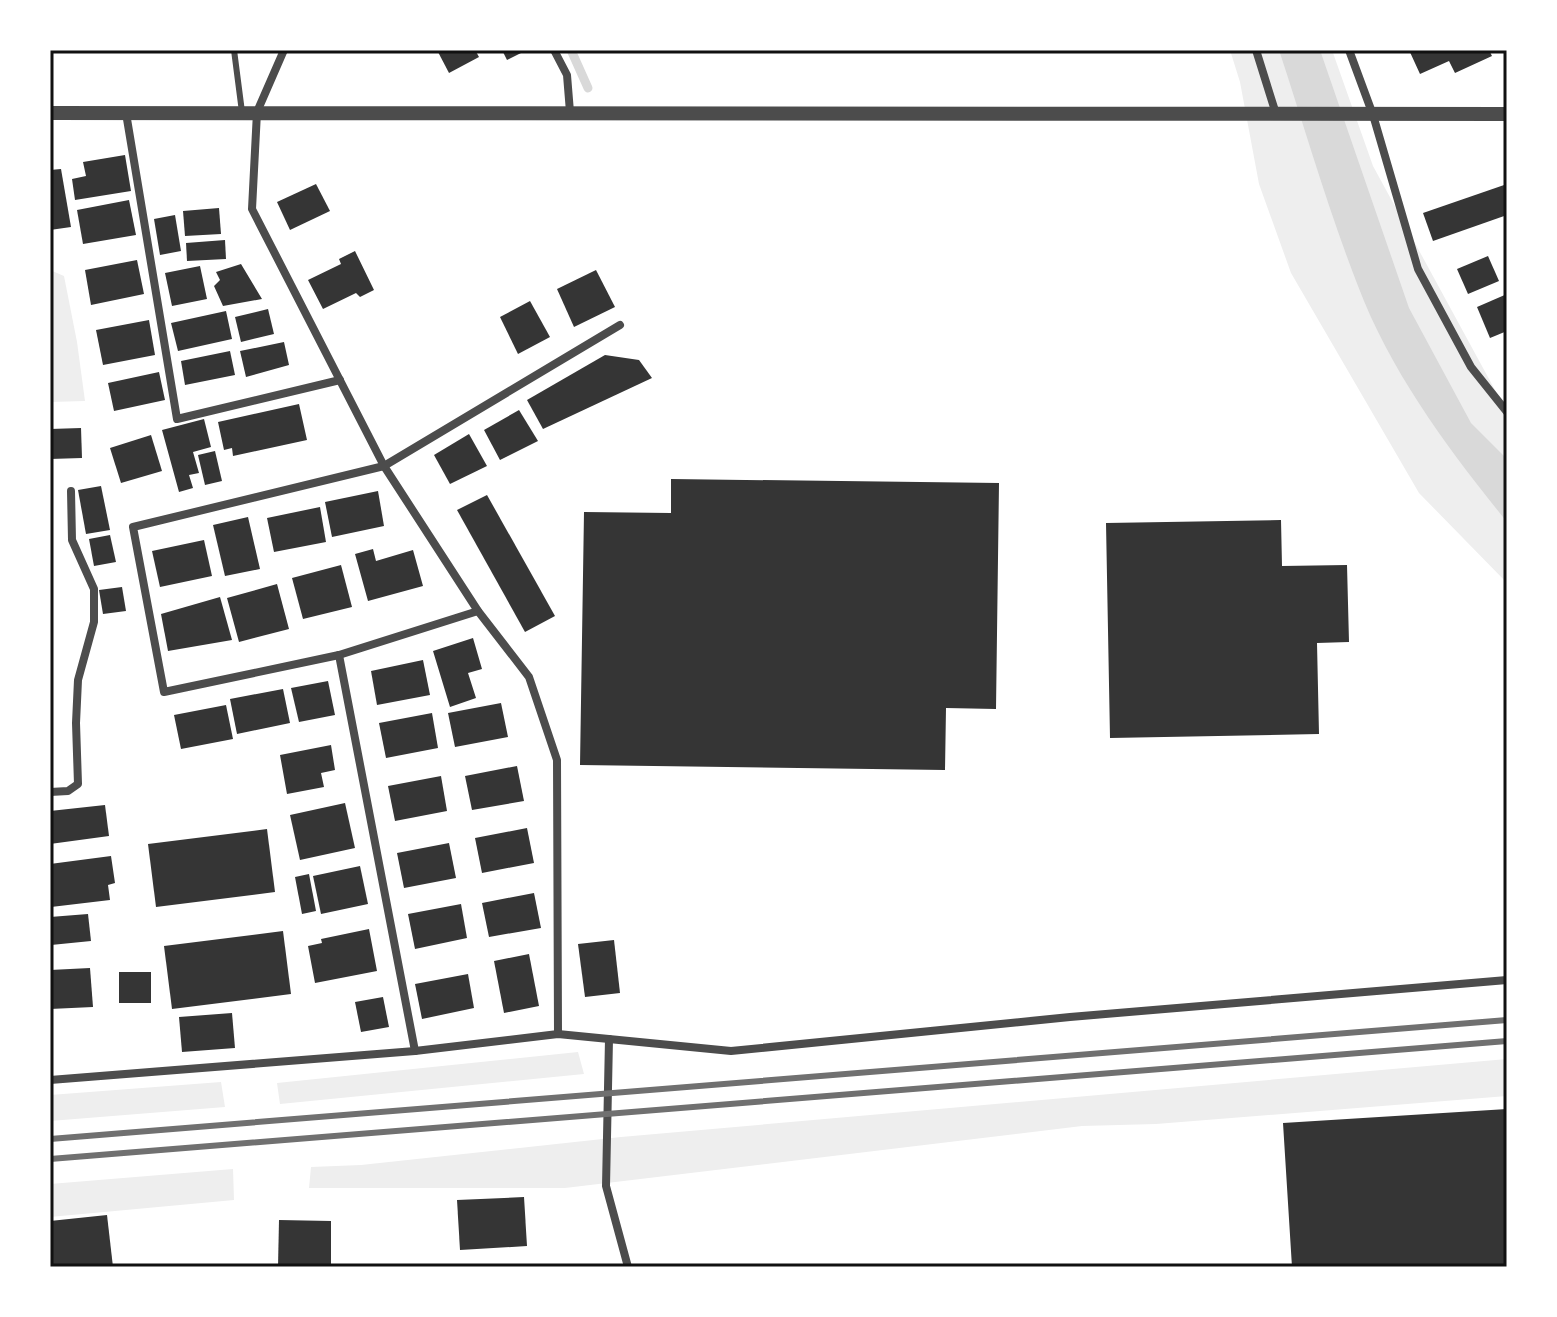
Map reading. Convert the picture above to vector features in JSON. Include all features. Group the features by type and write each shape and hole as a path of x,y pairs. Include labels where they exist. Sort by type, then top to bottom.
{"street":[{"path":"284,50 250,112 252,209 384,466 478,611 529,677 557,760 558,1034"},
{"path":"554,50 567,75 570,112"},
{"path":"1256,50 1281,114"},
{"path":"1349,50 1418,269 1471,367 1507,412"},
{"path":"50,113 1507,114"},
{"path":"126,113 177,419 340,380"},
{"path":"478,611 339,655 164,692 133,527 384,466 620,325"},
{"path":"50,792 68,791 78,784 78,680 94,622 94,589 72,540 71,491"},
{"path":"339,655 415,1051"},
{"path":"50,1080 415,1051 558,1034 731,1051 1507,980"},
{"path":"609,1039 606,1186 628,1267"}],"lane":[{"path":"234,50 250,112"}],"shaded area":[{"path":"1230,50 1332,50 1373,166 1507,412 1507,583 1419,493 1291,273 1259,184 1240,82"},
{"path":"1279,50 1320,50 1409,308 1471,423 1507,459 1507,522 1423,410 1371,318 1337,228"},
{"path":"50,270 64,276 85,401 50,402"},
{"path":"578,1052 584,1074 280,1104 277,1083"},
{"path":"1507,1059 1507,1096 1156,1124 1082,1126 565,1188 309,1188 311,1167 361,1165 621,1137"},
{"path":"221,1082 225,1107 50,1121 50,1095"},
{"path":"233,1169 234,1200 50,1217 50,1184"}],"building":[{"path":"437,50 475,50 479,57 449,73"},
{"path":"502,50 527,50 507,60"},
{"path":"1409,50 1489,50 1492,56 1455,73 1449,61 1420,74"},
{"path":"125,155 131,191 75,200 72,179 86,176 83,162"},
{"path":"61,169 71,227 50,230 50,170"},
{"path":"316,184 330,211 290,230 277,202"},
{"path":"1507,184 1507,215 1433,241 1423,213"},
{"path":"129,200 136,235 83,244 77,210"},
{"path":"219,208 221,234 185,236 183,211"},
{"path":"175,215 181,251 160,255 154,219"},
{"path":"225,240 226,259 187,261 186,243"},
{"path":"355,251 374,290 360,297 356,293 323,309 308,280 341,264 339,259"},
{"path":"1488,256 1499,281 1468,294 1457,269"},
{"path":"137,260 144,294 91,305 85,270"},
{"path":"241,264 262,299 223,306 214,286 220,280 216,272"},
{"path":"200,266 207,299 172,306 165,273"},
{"path":"596,270 615,307 574,327 557,289"},
{"path":"1507,294 1507,331 1490,338 1477,307"},
{"path":"530,301 550,337 518,354 500,317"},
{"path":"268,309 274,334 241,342 235,317"},
{"path":"226,311 232,339 178,351 171,323"},
{"path":"149,320 155,355 103,365 96,330"},
{"path":"284,342 289,365 246,377 240,351"},
{"path":"230,351 235,375 185,385 181,361"},
{"path":"605,355 639,360 652,378 543,429 527,400"},
{"path":"159,372 165,400 114,411 108,383"},
{"path":"299,404 307,440 233,456 232,448 224,450 218,422"},
{"path":"519,410 538,441 500,460 484,430"},
{"path":"204,419 211,447 193,452 199,473 189,475 193,488 179,492 162,430"},
{"path":"81,428 82,458 50,459 50,429"},
{"path":"469,434 487,466 450,484 434,455"},
{"path":"151,435 162,471 121,483 110,448"},
{"path":"215,451 222,481 205,485 198,455"},
{"path":"671,479 999,483 996,709 946,708 945,770 580,765 584,512 671,513"},
{"path":"101,486 110,530 86,534 78,490"},
{"path":"378,491 384,526 332,537 325,502"},
{"path":"487,495 555,616 525,632 457,510"},
{"path":"320,507 326,542 274,552 267,518"},
{"path":"248,517 260,569 225,576 213,525"},
{"path":"1281,520 1282,566 1347,565 1349,642 1317,643 1319,734 1110,738 1106,523"},
{"path":"110,535 116,562 94,566 89,539"},
{"path":"204,540 212,576 160,587 152,551"},
{"path":"373,549 376,561 413,550 423,586 368,601 355,554"},
{"path":"341,565 352,607 303,619 292,578"},
{"path":"277,584 289,629 239,642 227,598"},
{"path":"122,587 126,611 103,614 99,590"},
{"path":"220,597 232,640 168,651 161,614"},
{"path":"473,638 482,669 468,673 476,698 450,707 433,651"},
{"path":"423,660 430,695 377,705 371,671"},
{"path":"328,681 335,715 299,722 291,688"},
{"path":"283,689 290,723 237,734 230,699"},
{"path":"501,703 508,737 455,747 448,713"},
{"path":"226,705 233,739 181,749 174,715"},
{"path":"432,713 438,748 386,758 379,723"},
{"path":"331,745 335,770 321,773 324,787 287,794 280,755"},
{"path":"517,766 524,801 472,810 465,776"},
{"path":"441,776 447,811 395,821 388,786"},
{"path":"345,803 355,848 300,860 290,815"},
{"path":"105,805 109,836 50,844 50,811"},
{"path":"527,828 534,863 482,873 475,838"},
{"path":"267,829 275,892 156,907 148,844"},
{"path":"449,843 456,878 404,888 397,853"},
{"path":"111,856 115,883 108,885 110,900 51,907 50,864"},
{"path":"360,866 368,904 321,914 313,876"},
{"path":"309,874 316,911 302,914 295,877"},
{"path":"534,893 541,928 489,937 482,903"},
{"path":"461,904 467,938 415,949 408,914"},
{"path":"88,914 91,941 51,945 50,917"},
{"path":"369,929 377,971 315,983 308,946 322,943 321,939"},
{"path":"283,931 291,994 172,1009 164,946"},
{"path":"614,940 620,993 585,997 578,944"},
{"path":"529,954 539,1006 504,1013 494,961"},
{"path":"90,968 93,1007 50,1009 50,970"},
{"path":"119,972 151,972 151,1003 119,1003"},
{"path":"468,974 474,1008 422,1019 415,984"},
{"path":"383,997 389,1027 361,1032 355,1002"},
{"path":"232,1013 235,1048 182,1052 179,1017"},
{"path":"1507,1109 1507,1267 1292,1267 1283,1123"},
{"path":"524,1197 527,1246 460,1250 457,1200"},
{"path":"107,1215 113,1267 50,1267 50,1221"},
{"path":"279,1220 331,1221 331,1267 278,1267"}],"waterway":[{"path":"571,50 588,88"}],"railway":[{"path":"50,1139 1507,1020"},
{"path":"50,1159 1507,1041"}]}
